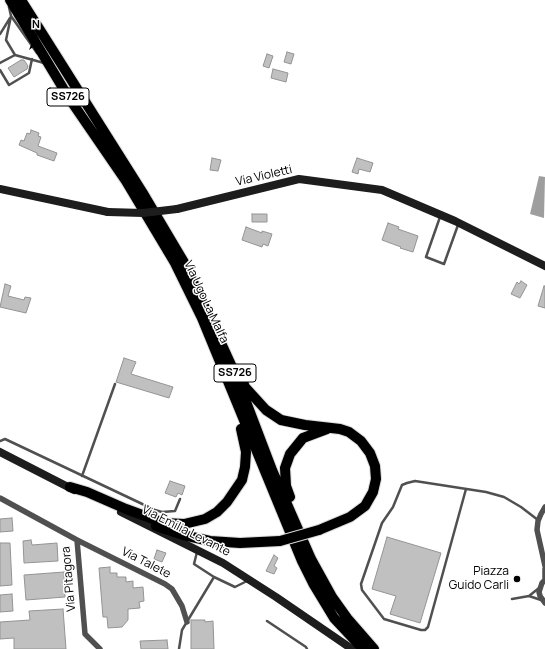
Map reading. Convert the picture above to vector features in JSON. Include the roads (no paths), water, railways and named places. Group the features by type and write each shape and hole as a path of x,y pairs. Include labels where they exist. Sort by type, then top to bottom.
{"highway":[{"name":"Via Ugo La Malfa","path":"21,0 144,195 185,264 237,378 272,470 311,559 332,597 347,618 374,649"},
{"name":"Via Ugo La Malfa","path":"9,3 69,98 126,181 175,263 202,318 302,561 314,585 334,618 362,649"},
{"path":"132,517 172,532 210,541 240,543 280,541 319,530 345,520 361,510 369,500 375,486 376,473 373,460 370,453 361,441 349,432 280,420 266,410 245,387 195,278 185,264"},
{"path":"70,488 88,492 126,509 164,523 184,524 205,519 217,512 235,492 242,480 245,467 246,452 243,435 227,393 228,384"},
{"path":"311,559 286,486 285,468 290,454 303,438 316,432 332,428"}],"street":[{"name":"Via Violetti","path":"0,189 108,212 143,213 177,209 299,179 382,190 459,223 545,266"},
{"name":"Via Emilia Levante","path":"0,452 70,488 197,549 250,580 352,649"},
{"name":"Via Pitagora","path":"0,498 77,540 86,634 100,649"},
{"path":"545,507 538,521 538,530 545,566"},
{"name":"Via Talete","path":"77,540 165,584 172,589 182,606 187,622"},
{"path":"544,601 540,596 540,587 545,580 545,569"}],"lane":[{"path":"9,3 11,16 6,40 14,55 42,62 47,65 75,112 88,126"},
{"path":"0,34 11,16"},
{"path":"11,16 42,62"},
{"path":"0,64 14,55"},
{"path":"0,70 9,85 29,73 32,60"},
{"path":"441,215 426,257 444,264 459,223"},
{"path":"82,476 115,384"},
{"path":"0,441 5,439 155,510 162,512 175,511 180,499"},
{"path":"466,489 428,627 421,630 384,619 362,590 361,584 382,524 393,507 402,485 407,482 415,481 486,492 504,497 521,507 538,521"},
{"path":"197,549 194,564 214,577 235,587 250,580"},
{"path":"179,649 182,630 214,577"},
{"path":"529,596 540,587"},
{"path":"512,599 529,596 544,601"},
{"path":"267,621 307,649"}],"place":[{"name":"Piazza Guido Carli","path":"517,579"}]}
